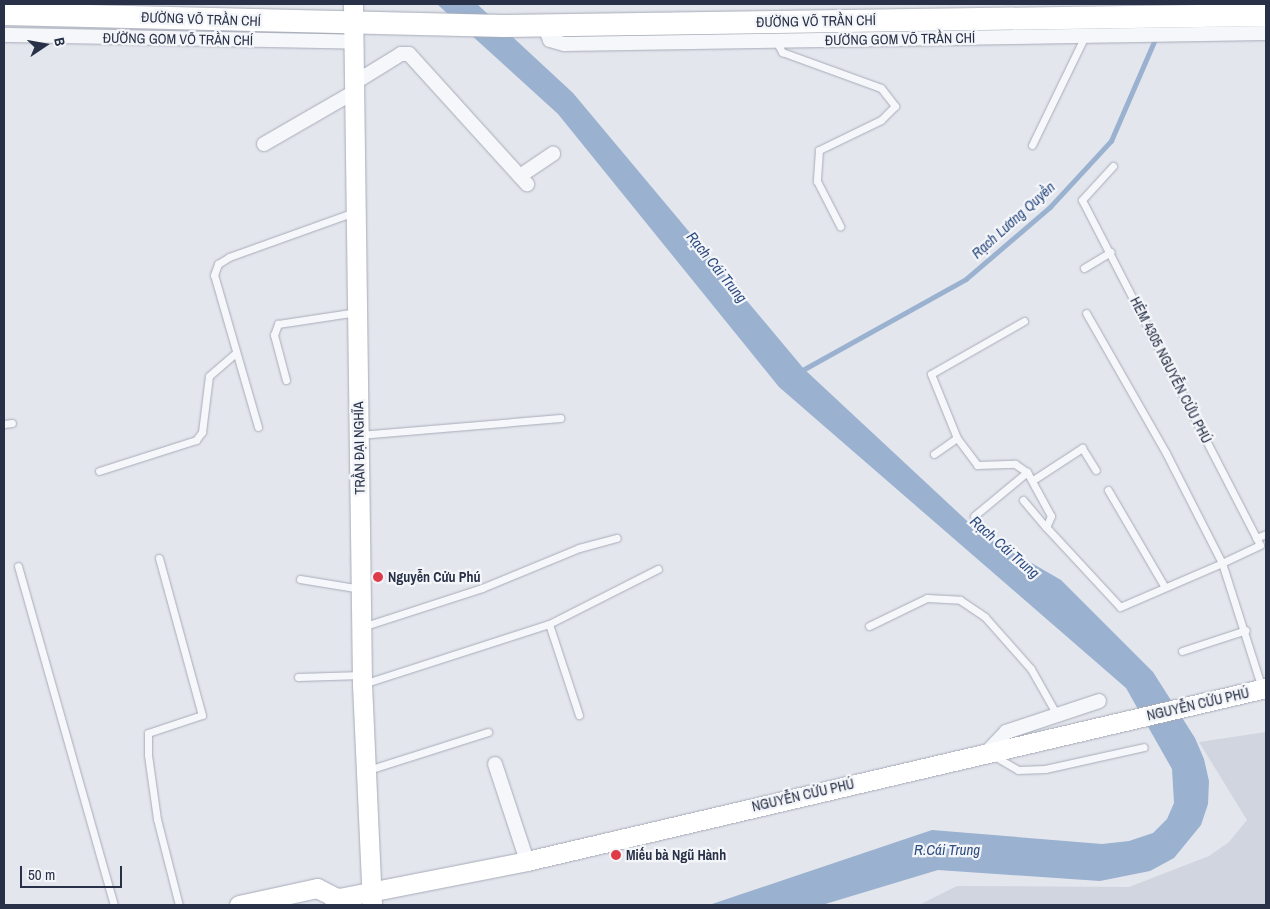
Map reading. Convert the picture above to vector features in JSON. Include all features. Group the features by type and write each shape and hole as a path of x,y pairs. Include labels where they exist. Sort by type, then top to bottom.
{"highway":[{"name":"ĐƯỜNG VÕ TRẦN CHÍ","path":"4,14 504,26 1266,15"}],"main road":[{"name":"TRẦN ĐẠI NGHĨA","path":"353,23 362,680 372,902"},
{"name":"NGUYỄN CỬU PHÚ","path":"239,905 318,888 341,903 372,902 407,885 527,860 987,752 1014,748 1264,688"},
{"path":"391,905 395,894 407,885"}],"street":[{"name":"ĐƯỜNG GOM VÕ TRẦN CHÍ","path":"4,35 353,23"},
{"name":"ĐƯỜNG GOM VÕ TRẦN CHÍ","path":"544,25 550,40 564,44 1266,33"},
{"path":"264,144 354,88 401,54 409,54 524,180 553,154"},
{"path":"987,752 1006,732 1099,701"},
{"path":"495,764 527,860"}],"lane":[{"path":"1032,145 1085,36"},
{"path":"776,41 782,52 881,88 896,106 881,120 819,150 817,181 840,226"},
{"name":"HẺM 4305 NGUYỄN CỬU PHÚ","path":"1113,166 1082,200 1111,252 1256,538"},
{"path":"258,427 235,353 214,275 218,264 229,257 356,211"},
{"path":"1084,268 1111,252"},
{"path":"286,380 274,335 278,324 357,312"},
{"path":"1086,313 1166,453 1222,563 1264,688"},
{"path":"1024,321 930,374 957,438 977,465 1014,464 1027,472 1051,516 1046,527"},
{"path":"99,471 196,440 202,432 209,376 235,353"},
{"path":"359,435 560,418"},
{"path":"4,424 12,423"},
{"path":"934,454 957,438"},
{"path":"1033,480 1082,448 1096,470"},
{"path":"974,516 1027,472"},
{"path":"1108,490 1164,586"},
{"path":"1023,500 1120,607 1260,545 1256,538 1266,534"},
{"path":"362,627 482,588 579,548 617,538"},
{"path":"159,558 202,716 148,733 148,755 157,818 179,905"},
{"path":"18,566 114,905"},
{"path":"298,677 362,680 549,624 658,568"},
{"path":"300,579 361,589"},
{"path":"869,626 927,598 960,600 985,618 1031,669 1057,715"},
{"path":"549,624 579,716"},
{"path":"1182,652 1246,630"},
{"path":"367,770 488,732"},
{"path":"987,752 1018,770 1045,769 1144,747"}],"shaded area":[{"path":"1266,732 1266,905 919,905 957,886 1129,887 1209,856 1229,842 1247,820 1199,742"}],"water":[{"name":"R.Cái Trung","path":"437,4 477,4 573,93 804,369 980,533 1061,580 1153,672 1195,738 1204,759 1209,781 1208,804 1201,825 1174,858 1150,871 1100,881 938,870 822,905 709,905 932,830 1102,844 1129,841 1153,833 1167,819 1174,803 1172,769 1126,688 779,387 558,114"}],"waterway":[{"name":"Rạch Lương Quyền","path":"799,372 966,279 1050,207 1111,141 1156,37"}],"place":[{"name":"Nguyễn Cửu Phú","path":"378,577"},
{"name":"Miếu bà Ngũ Hành","path":"616,855"}],"water label":[{"name":"Rạch Cái Trung","path":"717,267"},
{"name":"Rạch Cái Trung","path":"1005,547"}]}
